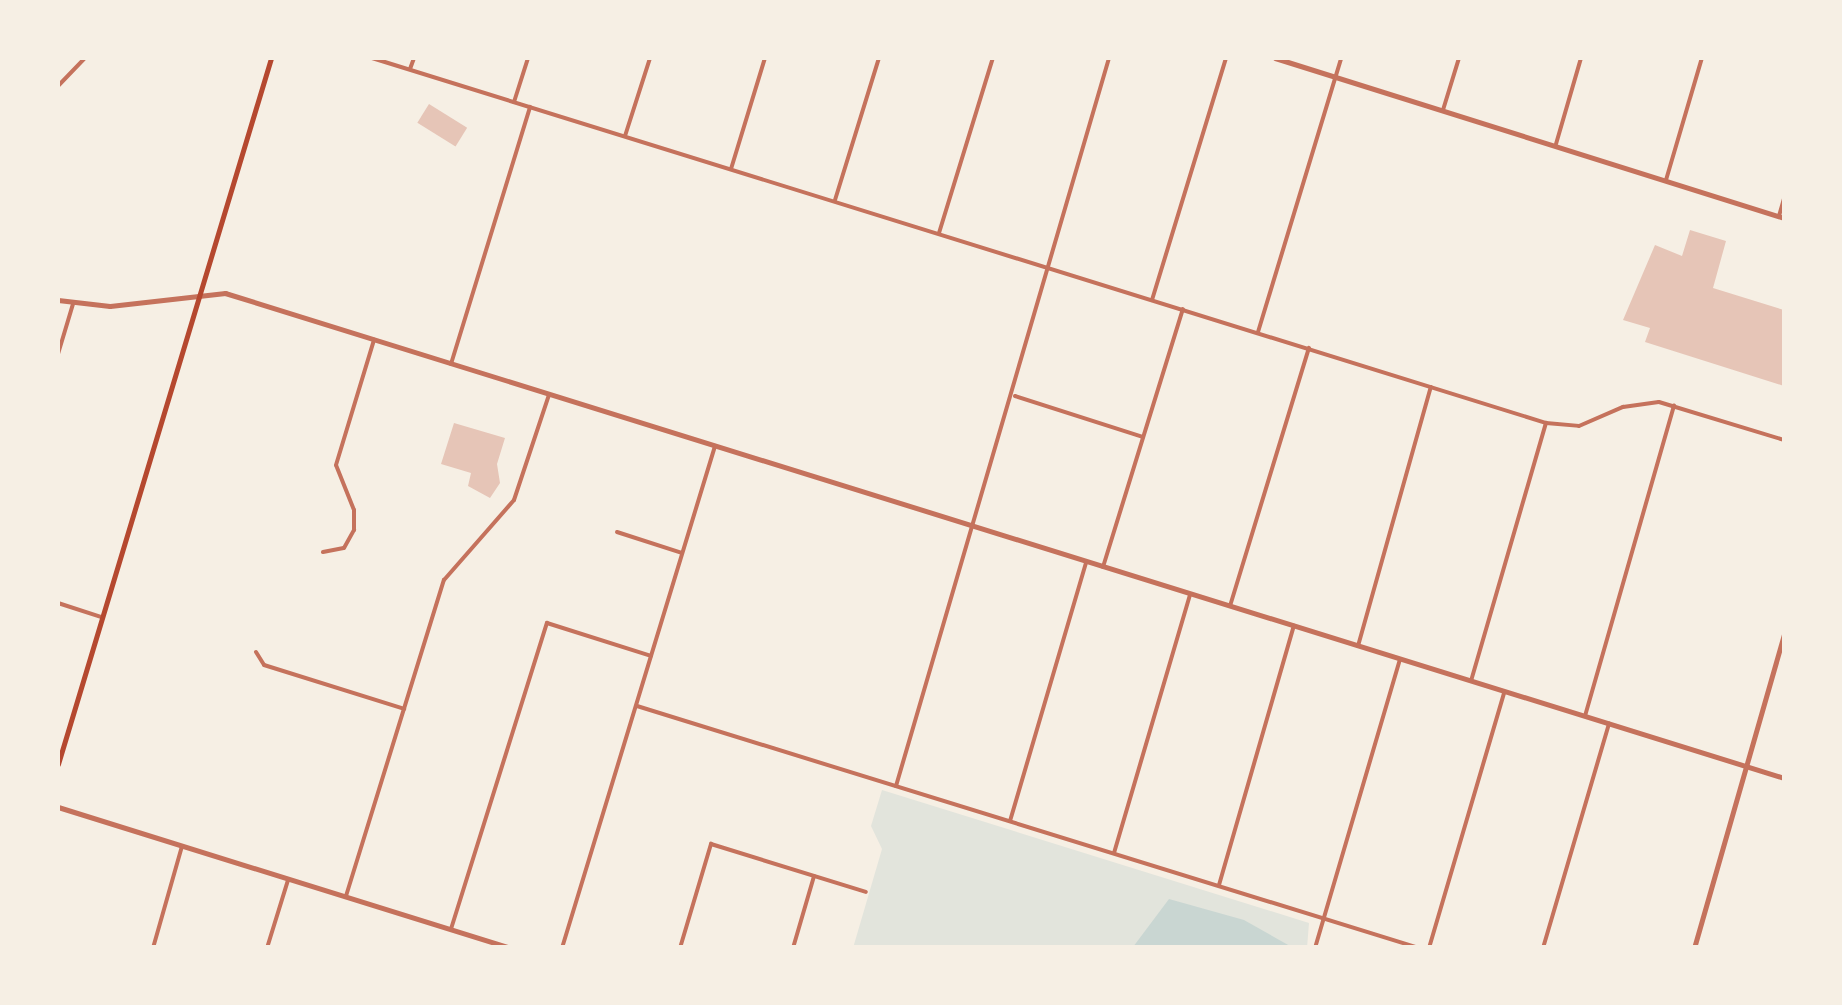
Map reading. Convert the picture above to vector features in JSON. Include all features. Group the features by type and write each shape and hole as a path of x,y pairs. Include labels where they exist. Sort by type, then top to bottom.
{"main road":[{"path":"58,764 271,58"}],"street":[{"path":"58,86 85,58"},
{"path":"372,58 1546,423 1579,426 1641,402 1674,406 1784,440"},
{"path":"410,69 414,58"},
{"path":"514,102 528,58"},
{"path":"625,136 650,58"},
{"path":"732,169 765,58"},
{"path":"835,200 880,58"},
{"path":"940,233 993,58"},
{"path":"896,786 1014,396 1047,267 1110,58"},
{"path":"1152,300 1226,58"},
{"path":"1275,58 1782,217 1784,198"},
{"path":"1258,332 1340,58"},
{"path":"1443,110 1459,58"},
{"path":"1556,146 1580,58"},
{"path":"1666,180 1702,58"},
{"path":"452,364 530,107"},
{"path":"58,300 110,306 225,293 1784,778"},
{"path":"58,354 73,304"},
{"path":"1104,567 1182,309"},
{"path":"324,552 344,548 354,530 354,510 336,465 374,340"},
{"path":"1230,606 1308,348"},
{"path":"1358,646 1432,387"},
{"path":"346,896 444,580 514,500 549,394"},
{"path":"1014,396 1144,437"},
{"path":"1584,716 1674,406"},
{"path":"1471,681 1546,423"},
{"path":"562,948 715,446"},
{"path":"618,532 682,554"},
{"path":"1010,821 1086,561"},
{"path":"1114,853 1190,594"},
{"path":"58,603 102,617"},
{"path":"452,929 546,623 651,656"},
{"path":"1219,886 1294,626"},
{"path":"1694,948 1781,660 1784,634"},
{"path":"256,652 264,665 404,710"},
{"path":"1315,948 1400,659"},
{"path":"1429,948 1504,691"},
{"path":"636,706 1419,948"},
{"path":"1543,948 1609,724"},
{"path":"58,806 511,948"},
{"path":"680,948 711,844 866,892"},
{"path":"153,948 182,846"},
{"path":"793,948 814,876"},
{"path":"241,948 266,948 289,878"}],"shaded area":[{"path":"882,790 1309,923 1307,948 853,948 882,849 871,826"},
{"path":"1169,899 1244,920 1290,946 1133,947"}],"building":[{"path":"429,104 467,128 456,147 417,123"},
{"path":"1690,230 1726,241 1713,288 1784,310 1784,386 1645,342 1650,328 1623,320 1655,245 1682,256"},
{"path":"454,423 505,438 497,464 500,483 490,498 468,486 471,473 441,464"}]}
